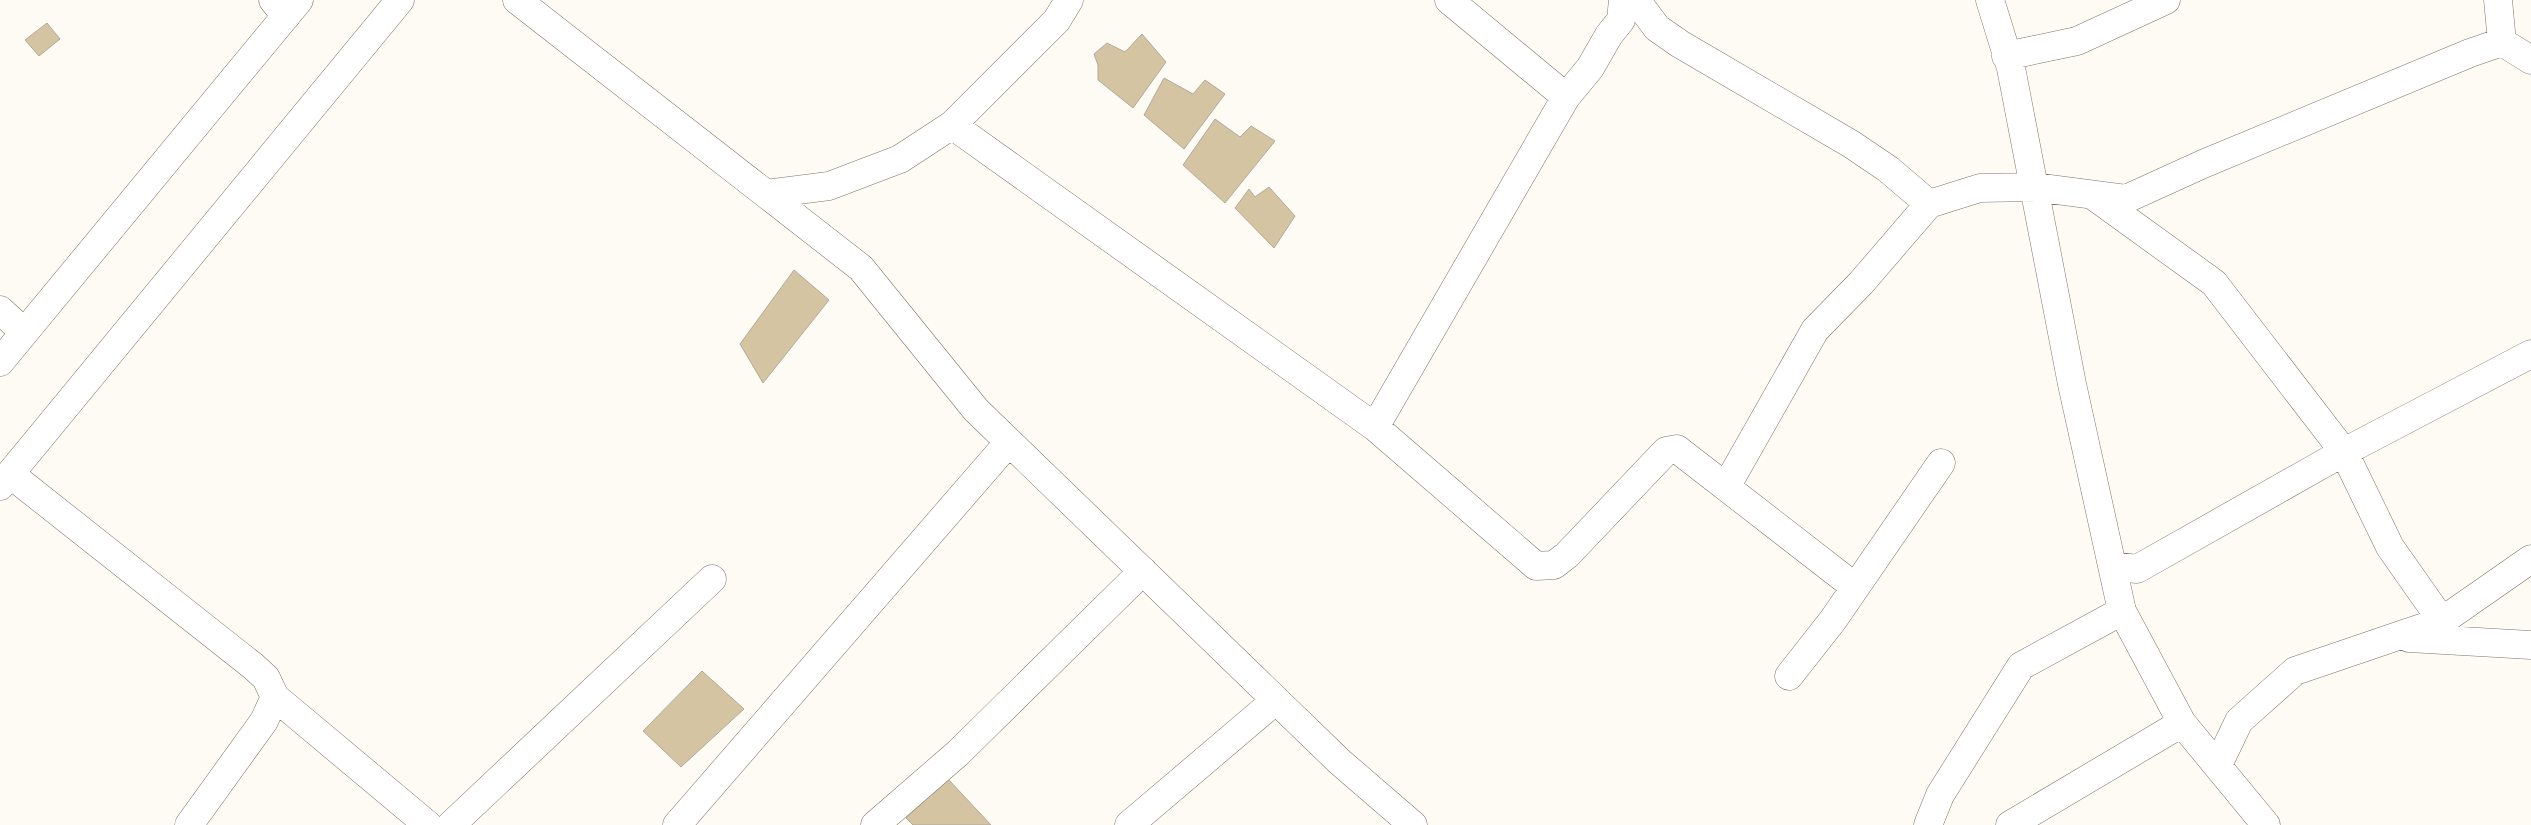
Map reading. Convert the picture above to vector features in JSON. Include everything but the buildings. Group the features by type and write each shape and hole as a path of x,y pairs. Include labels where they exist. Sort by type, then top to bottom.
{"street":[{"path":"400,0 5,480 252,666 266,678 275,697 428,825"},
{"path":"516,0 861,268 976,410 1340,762 1413,825"},
{"path":"766,194 829,186 900,159 952,125 1057,20 1069,0"},
{"path":"1449,0 1566,97"},
{"path":"1376,427 1566,97 1590,68 1609,35 1621,20 1623,0"},
{"path":"1636,0 1657,28 1680,44 1851,144 1888,169 1929,204"},
{"path":"1990,0 2006,56 2027,162 2034,187 2072,384 2122,611 2182,723 2266,825"},
{"path":"2006,56 2077,41 2166,0"},
{"path":"2498,0 2502,42"},
{"path":"0,362 286,5"},
{"path":"1726,487 1815,330 1861,283 1929,204 1980,188 2034,187 2095,197 2126,199 2389,86 2502,42"},
{"path":"2502,42 2531,60"},
{"path":"952,125 1376,427 1536,566 1554,565 1568,555 1666,451 1677,449 1855,587"},
{"path":"2095,197 2214,283 2344,452 2390,547 2442,621"},
{"path":"0,310 24,332"},
{"path":"2113,566 2137,569 2344,452 2531,354"},
{"path":"677,825 1009,442"},
{"path":"1789,676 1833,620 1941,463"},
{"path":"2218,765 2239,721 2294,671 2336,655 2442,621 2531,560"},
{"path":"875,825 958,753 1143,571"},
{"path":"451,825 712,579"},
{"path":"1928,825 1940,795 2021,666 2122,611"},
{"path":"2395,637 2531,645"},
{"path":"189,825 264,721 275,697"},
{"path":"1129,825 1276,700"},
{"path":"2015,824 2182,723"}]}
